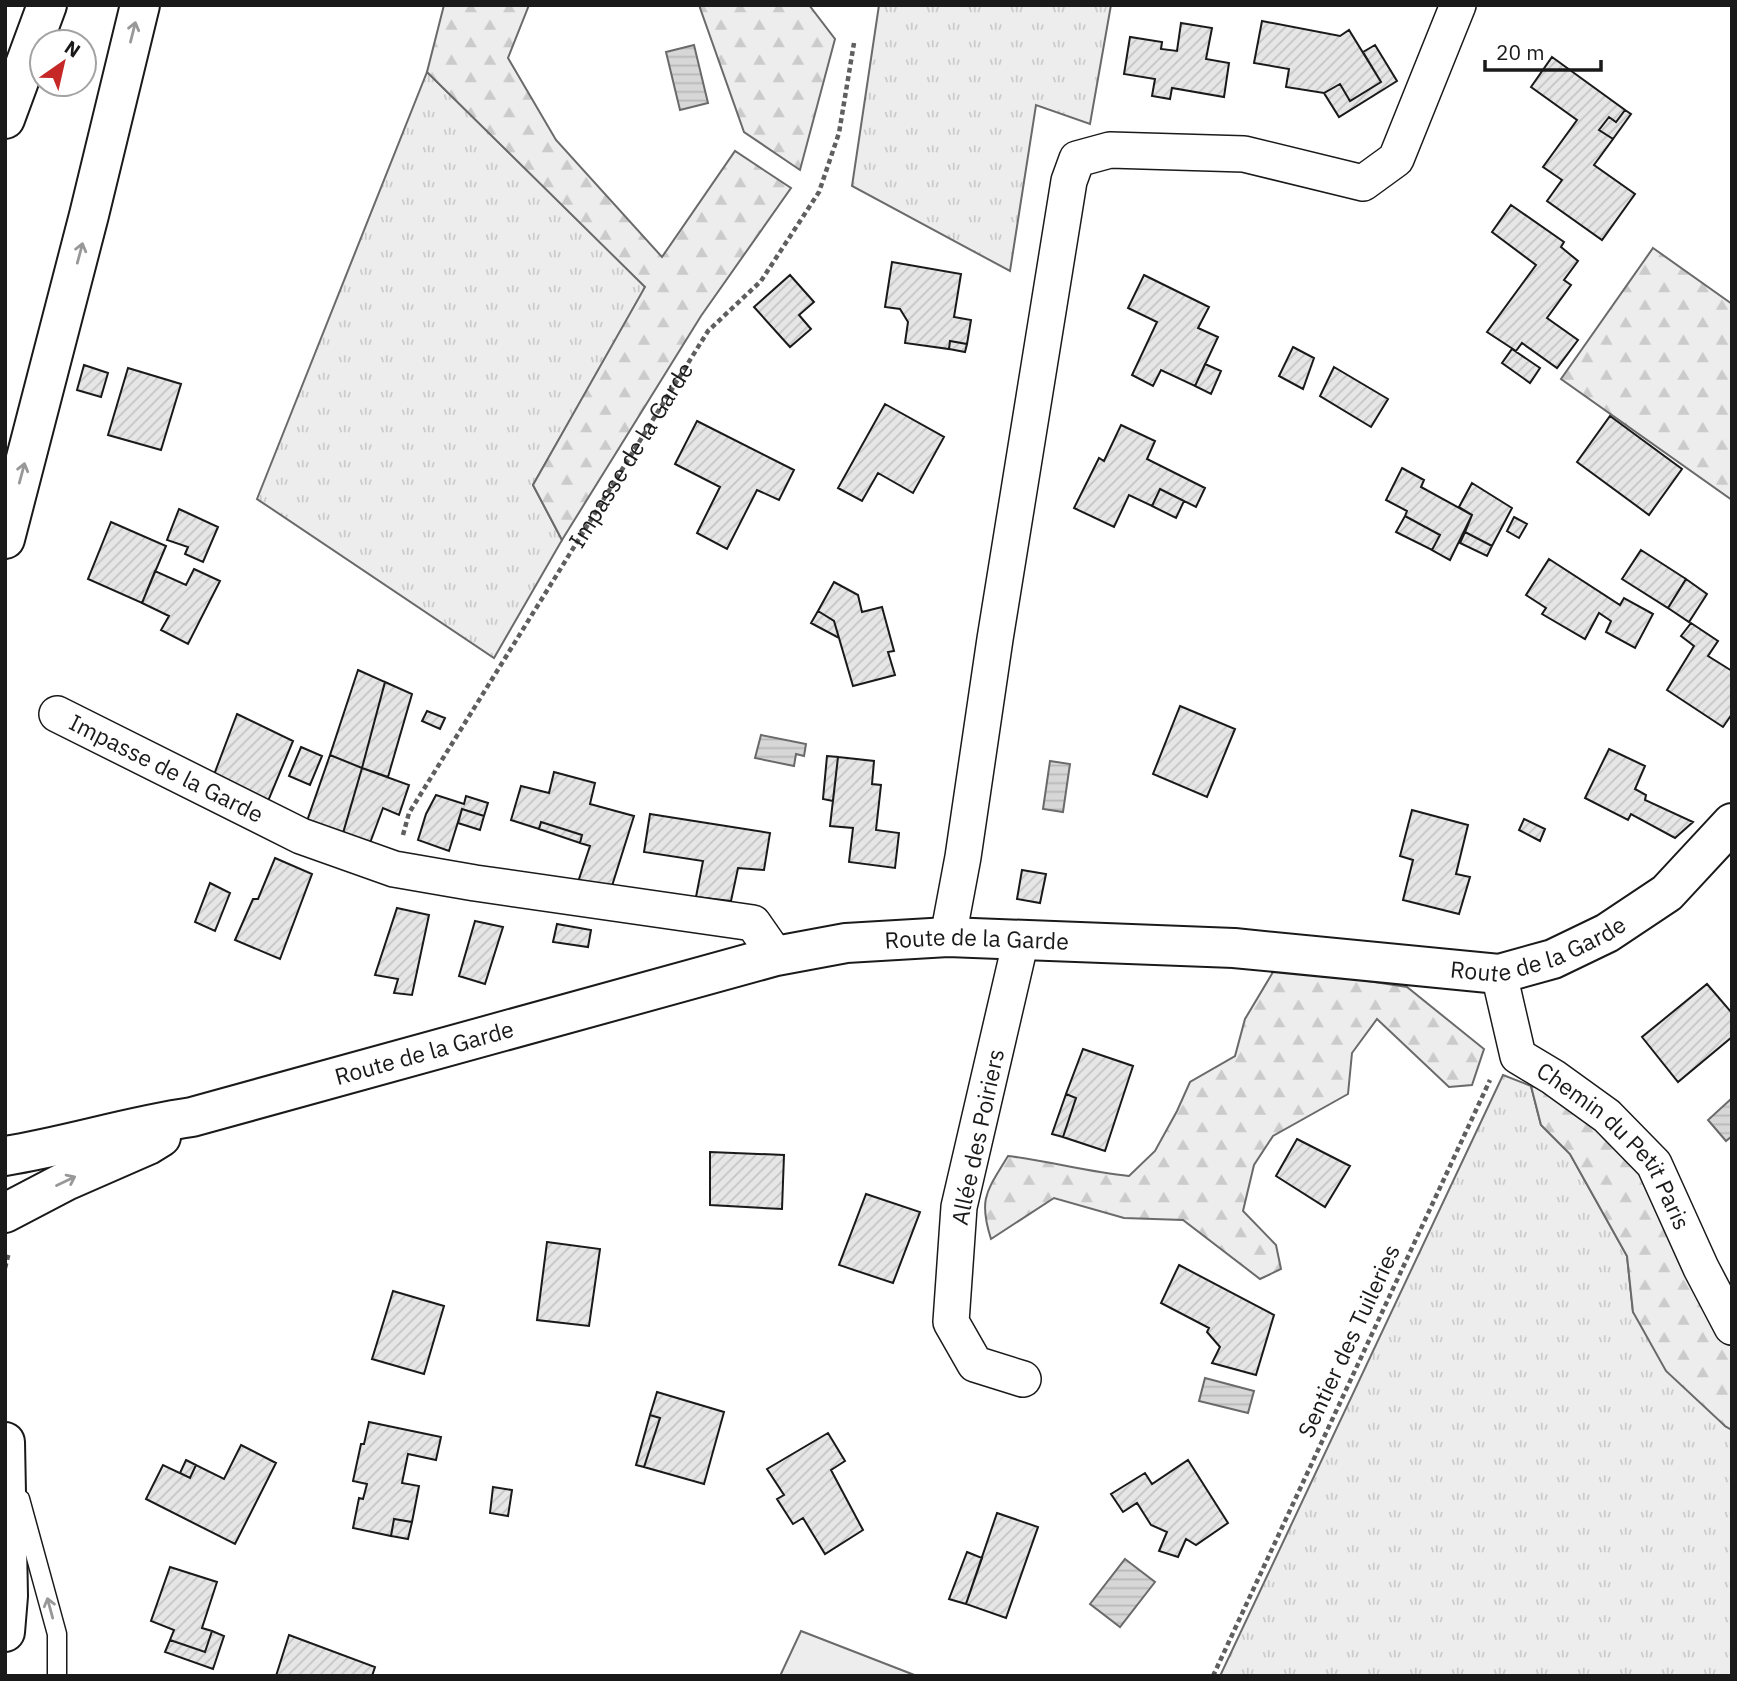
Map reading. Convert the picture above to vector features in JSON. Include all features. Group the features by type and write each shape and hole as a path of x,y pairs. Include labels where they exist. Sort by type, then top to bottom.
{"main road":[{"path":"5,119 47,5"},
{"path":"5,539 140,5"},
{"name":"Route de la Garde","path":"5,1156 86,1140 141,1125 192,1117 776,956 846,943 948,937 1234,948 1499,974 1553,959 1607,933 1667,893 1732,823"},
{"name":"Route de la Garde","path":"8,1229 68,1180 148,1145 192,1117"},
{"path":"5,1632 8,1596 6,1446"}],"street":[{"path":"948,937 963,857 995,639 1069,181 1077,159 1110,150 1244,154 1363,183 1396,159 1458,5"},
{"name":"Impasse de la Garde","path":"57,714 301,836 394,869 753,923 776,956"},
{"name":"Allée des Poiriers","path":"1021,940 959,1207 951,1322 975,1364 1023,1379"},
{"name":"Chemin du Petit Paris","path":"1499,974 1507,1018 1518,1056 1607,1115 1654,1164 1701,1268 1732,1327"}],"lane":[{"path":"6,1446 57,1634 57,1676"}],"path":[{"name":"Impasse de la Garde","path":"394,869 409,813 708,331 761,281 819,192 839,133 854,43"},
{"name":"Sentier des Tuileries","path":"1213,1676 1490,1081 1507,1018"},
{"path":"5,1268 8,1229"}],"green space":[{"path":"444,5 529,5 508,58 556,140 662,257 735,151 791,188 701,316 562,540 533,485 645,287 427,72"},
{"path":"699,5 809,5 835,39 800,170 744,132"},
{"path":"879,5 1111,5 1090,124 1036,105 1010,271 852,186"},
{"path":"427,72 646,287 533,485 562,540 494,658 257,499"},
{"path":"1653,248 1732,304 1732,500 1561,379"},
{"path":"1276,967 1407,987 1484,1049 1472,1085 1449,1087 1377,1019 1352,1053 1348,1094 1273,1136 1254,1165 1243,1211 1276,1245 1281,1269 1260,1279 1183,1220 1124,1218 1054,1198 991,1239 985,1204 990,1187 1008,1156 1129,1176 1155,1151 1190,1082 1235,1056 1245,1019"},
{"path":"1503,1075 1531,1086 1541,1125 1570,1154 1627,1256 1633,1312 1725,1426 1732,1430 1732,1676 1220,1676"},
{"path":"1531,1086 1552,1091 1646,1167 1732,1343 1732,1430 1666,1371 1633,1312 1627,1256 1570,1154 1541,1125"}],"shaded area":[{"path":"694,45 708,103 680,110 666,52"},
{"path":"761,735 806,744 804,756 796,754 794,766 755,758"},
{"path":"1050,761 1070,764 1063,812 1043,809"},
{"path":"1732,1098 1732,1136 1726,1141 1708,1120"},
{"path":"1205,1378 1254,1391 1248,1413 1199,1401"},
{"path":"1125,1559 1155,1582 1120,1627 1090,1604"},
{"path":"801,1631 917,1676 780,1676"}],"building":[{"path":"1262,21 1340,36 1349,30 1381,82 1350,101 1340,84 1324,93 1286,87 1289,69 1254,63"},
{"path":"1181,23 1212,28 1206,59 1229,63 1224,97 1172,88 1170,99 1152,96 1155,79 1124,74 1130,37 1162,42 1161,49 1177,51"},
{"path":"1375,45 1397,81 1339,117 1324,93 1340,84 1350,101 1381,82 1363,52"},
{"path":"1552,57 1625,110 1616,122 1609,117 1599,130 1613,139 1594,165 1635,194 1602,240 1547,201 1562,180 1543,167 1577,120 1531,87"},
{"path":"1625,110 1631,114 1613,139 1599,130 1609,117 1616,122"},
{"path":"1511,205 1564,242 1561,247 1578,261 1564,280 1571,285 1547,318 1578,340 1557,368 1522,343 1516,351 1487,332 1536,265 1492,232"},
{"path":"892,262 961,274 954,317 971,320 967,344 950,341 949,349 905,343 908,322 900,309 885,307"},
{"path":"790,275 814,302 799,315 811,329 790,347 754,307"},
{"path":"1144,275 1209,307 1198,328 1218,337 1195,386 1161,370 1153,386 1132,375 1157,322 1128,308"},
{"path":"950,341 967,344 965,352 949,349"},
{"path":"1293,347 1314,358 1303,389 1279,376"},
{"path":"1512,349 1540,368 1530,383 1502,363"},
{"path":"1205,364 1221,371 1211,394 1195,386"},
{"path":"84,365 108,373 101,397 77,390"},
{"path":"1334,367 1388,399 1371,427 1320,396"},
{"path":"128,368 181,384 161,450 108,435"},
{"path":"885,404 944,437 913,493 878,473 862,501 838,488"},
{"path":"1610,416 1682,469 1649,515 1577,462"},
{"path":"697,421 794,470 779,500 757,490 727,549 697,533 720,487 675,464"},
{"path":"1121,425 1155,441 1147,459 1205,488 1196,507 1160,489 1152,506 1129,495 1114,527 1074,508 1099,458 1104,461"},
{"path":"1402,468 1424,480 1421,487 1472,515 1450,560 1432,550 1440,535 1405,516 1407,511 1386,500"},
{"path":"1472,483 1512,508 1492,546 1465,532 1472,515 1459,507"},
{"path":"1160,489 1184,501 1176,518 1152,506"},
{"path":"179,509 218,527 203,562 185,554 188,547 167,540"},
{"path":"1405,516 1440,535 1432,550 1396,532"},
{"path":"1514,517 1527,524 1519,538 1507,531"},
{"path":"111,522 166,546 142,603 88,579"},
{"path":"1465,532 1492,546 1487,556 1460,543"},
{"path":"1641,550 1686,579 1668,608 1622,579"},
{"path":"1549,559 1620,605 1624,598 1653,614 1635,648 1606,632 1611,621 1599,613 1585,639 1542,614 1546,608 1526,595"},
{"path":"194,569 220,581 188,644 161,630 169,616 142,603 155,571 186,585"},
{"path":"1686,579 1707,594 1689,622 1668,608"},
{"path":"834,582 858,595 862,612 882,607 894,651 888,652 895,675 853,686 834,621 818,611"},
{"path":"818,611 834,621 839,638 811,623"},
{"path":"1691,623 1718,641 1708,656 1732,671 1732,714 1723,727 1667,690 1694,646 1681,636"},
{"path":"358,670 385,682 362,768 330,755"},
{"path":"385,682 412,694 388,777 362,768"},
{"path":"1180,706 1235,729 1207,797 1153,774"},
{"path":"427,711 445,718 440,729 422,721"},
{"path":"237,714 293,741 266,806 212,780"},
{"path":"301,747 322,756 310,785 289,776"},
{"path":"1609,749 1645,766 1635,789 1646,795 1645,800 1693,822 1675,838 1631,814 1628,820 1585,798"},
{"path":"330,755 362,768 341,840 306,824"},
{"path":"827,756 838,757 833,801 823,799"},
{"path":"838,757 874,761 872,784 881,785 876,830 899,833 895,868 849,862 853,828 830,826"},
{"path":"362,768 409,785 399,815 383,808 367,851 341,840"},
{"path":"554,772 595,783 590,804 634,816 611,889 578,882 590,846 580,843 582,835 541,822 539,829 511,820 521,786 549,793"},
{"path":"436,795 464,804 466,796 488,803 484,816 462,809 449,851 418,840 426,814"},
{"path":"462,809 484,816 480,830 458,823"},
{"path":"1412,810 1468,825 1456,874 1470,877 1459,914 1403,900 1413,860 1400,856"},
{"path":"650,814 770,833 764,870 738,868 731,901 696,897 703,861 644,852"},
{"path":"1524,819 1545,829 1540,841 1519,830"},
{"path":"541,822 582,835 580,843 539,829"},
{"path":"275,858 312,874 280,959 235,940 253,899 258,899"},
{"path":"1022,870 1046,874 1040,903 1017,899"},
{"path":"210,883 230,893 215,931 195,922"},
{"path":"397,908 429,915 412,995 394,993 398,979 375,975"},
{"path":"475,921 503,927 485,984 459,976"},
{"path":"557,924 591,930 588,947 553,942"},
{"path":"1707,984 1732,1013 1732,1037 1678,1082 1642,1037"},
{"path":"1083,1049 1133,1066 1105,1151 1063,1137 1076,1098 1066,1094"},
{"path":"1066,1094 1076,1098 1063,1137 1052,1134"},
{"path":"1297,1139 1350,1166 1325,1207 1276,1176"},
{"path":"710,1152 784,1155 782,1209 710,1205"},
{"path":"866,1194 920,1212 893,1283 839,1265"},
{"path":"547,1242 600,1249 589,1326 537,1320"},
{"path":"1179,1265 1274,1315 1256,1375 1212,1363 1220,1347 1207,1332 1209,1328 1161,1303"},
{"path":"393,1291 444,1306 424,1374 372,1359"},
{"path":"657,1392 724,1412 704,1484 644,1467 660,1418 650,1415"},
{"path":"650,1415 660,1418 644,1467 636,1465"},
{"path":"369,1422 441,1437 436,1460 408,1454 402,1483 419,1486 412,1522 394,1519 391,1536 353,1528 359,1498 363,1499 367,1484 353,1481"},
{"path":"828,1433 845,1461 831,1470 863,1530 825,1554 803,1518 793,1524 777,1499 784,1495 767,1469"},
{"path":"241,1445 276,1463 235,1544 146,1499 163,1465 190,1478 196,1465 224,1479"},
{"path":"186,1460 196,1465 190,1478 180,1473"},
{"path":"1188,1460 1228,1523 1196,1545 1186,1539 1178,1557 1159,1551 1167,1532 1151,1525 1137,1503 1123,1512 1111,1494 1145,1473 1152,1484"},
{"path":"493,1487 512,1490 508,1516 490,1513"},
{"path":"997,1513 1038,1527 1006,1618 966,1604"},
{"path":"394,1519 412,1522 408,1539 391,1536"},
{"path":"967,1552 982,1558 966,1604 949,1599"},
{"path":"170,1567 217,1582 202,1628 212,1631 205,1652 170,1640 174,1630 151,1621"},
{"path":"212,1631 224,1636 213,1669 165,1652 170,1640 205,1652"},
{"path":"289,1635 375,1667 372,1676 276,1676"}]}
